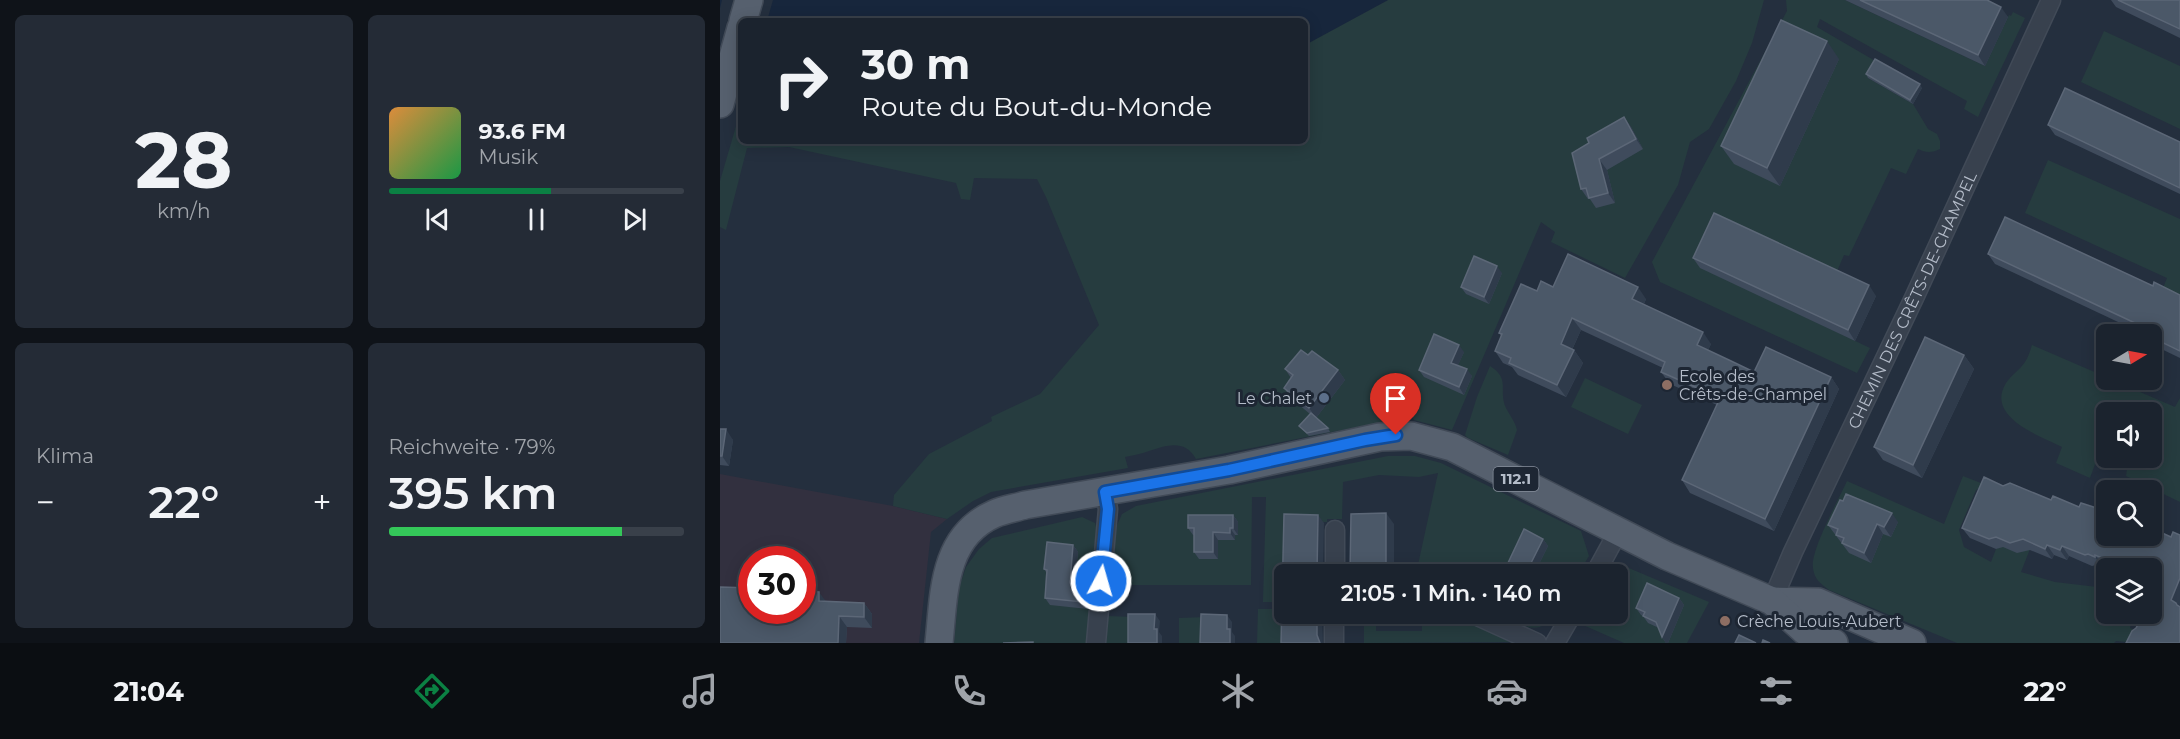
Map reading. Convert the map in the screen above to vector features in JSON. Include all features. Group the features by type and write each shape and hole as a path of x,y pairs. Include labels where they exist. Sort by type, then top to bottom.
{"main road":[{"path":"744,18 749,0"},
{"path":"720,104 738,39"},
{"name":"112.1","path":"939,643 952,554 963,538 978,523 994,514 1025,505 1229,470 1380,437 1411,436 1452,447 1667,556 1772,600 1818,602 1912,643"},
{"name":"112.1","path":"1772,600 1805,631 1834,643"}],"street":[{"name":"CHEMIN DES CRÊTS-DE-CHAMPEL","path":"1772,600 2051,0"},
{"path":"1096,643 1108,509 1105,492"},
{"path":"1335,530 1335,564"},
{"path":"1600,564 1618,532"},
{"path":"1334,624 1334,643"},
{"path":"1495,624 1537,643"},
{"path":"1555,643 1566,624"}],"shaded area":[{"path":"720,474 893,506 947,519 931,532 919,643 720,643"}],"green space":[{"path":"1388,0 1764,0 1752,43 1736,81 1709,129 1690,142 1678,185 1625,278 1551,242 1555,232 1541,222 1452,430 1414,420 1405,404 1390,412 1393,420 1196,459 1187,448 1175,445 1162,447 1125,457 1128,468 991,492 947,519 893,506 894,495 929,454 992,421 991,417 1040,394 1099,325 1037,179 974,178 970,200 961,199 956,183 789,147 747,148 726,230 720,227 720,181 738,119 738,144 1308,144 1308,43"},
{"path":"1786,0 1845,0 1985,66 2009,15 2011,16 2013,12 2025,18 1978,117 1964,109 1967,101 1820,19 1817,27 1877,62 1868,78 1913,104 1928,129 1937,134 1940,149 1929,152 1918,149 1906,174 1891,168 1849,256 1844,255 1835,276 1700,267 1870,348 1857,373 1660,282 1652,262 1787,11"},
{"path":"2104,31 2180,66 2180,129 2081,82"},
{"path":"2048,160 2180,219 2180,302 2161,293 2167,278 2025,213"},
{"path":"2032,345 2096,373 2096,390 2135,390 2175,407 2180,398 2180,502 2162,493 2162,480 2134,480 2126,476 2125,468 2162,468 2162,402 2096,402 2096,461 2090,478 2056,463 2062,447 2018,424 2003,406 2001,395 2006,383 2026,360"},
{"path":"1490,366 1502,380 1504,402 1517,430 1508,455 1465,435"},
{"path":"1585,378 1642,405 1628,434 1571,407"},
{"path":"1388,456 1415,456 1441,463 1581,531 1589,556 1584,564 1418,564 1438,473 1419,477 1379,475 1343,482 1342,519 1327,519 1327,522 1289,522 1285,564 1274,564 1274,602 1263,602 1266,497 1252,497 1251,585 1110,585 1114,532 1122,514 1136,506"},
{"path":"1963,476 1986,485 1976,490 1959,530 1964,547 1991,562 1996,549 2001,546 2030,549 2021,572 2055,582 2096,587 2096,624 2131,624 2130,628 2147,635 2138,643 2116,641 2114,643 1957,643 1829,590 1816,578 1813,560 1816,550 1847,481 1944,524"},
{"path":"1082,517 1095,523 1097,530 1087,643 954,643 959,588 966,567 979,549 992,538"},
{"path":"1628,568 1709,602 1687,643 1624,643 1581,624 1628,624"},
{"path":"1258,609 1274,609 1274,624 1285,624 1286,643 1257,643"},
{"path":"1108,616 1133,617 1137,643 1106,643"},
{"path":"1206,617 1209,643 1179,643 1179,618"},
{"path":"1364,624 1376,624 1376,631 1422,631 1422,624 1473,624 1510,642 1364,643"},
{"path":"1520,624 1546,624 1536,628"}],"water":[{"path":"720,0 1388,0 1308,43 1308,18 738,18 738,29 720,78"}],"pier":[{"path":"722,0 773,0 768,18 738,18 738,81 720,81 720,8"}],"building":[{"path":"1860,0 1987,0 2001,7 1978,55"},
{"path":"2118,0 2180,0 2180,29"},
{"path":"1781,20 1827,41 1767,168 1721,146"},
{"path":"1875,59 1920,84 1910,100 1866,74"},
{"path":"2065,88 2180,142 2180,188 2048,125"},
{"path":"1624,117 1636,139 1599,159 1608,193 1589,198 1586,188 1581,189 1572,153 1589,143 1587,138"},
{"path":"1714,213 1869,285 1848,330 1693,258"},
{"path":"2005,217 2153,286 2154,282 2180,295 2180,351 2162,342 2162,324 2135,324 1988,254"},
{"path":"1568,254 1638,287 1632,299 1703,332 1697,345 1754,372 1766,347 1831,377 1765,519 1682,480 1720,398 1661,372 1665,362 1572,318 1561,344 1574,350 1557,385 1509,363 1511,358 1495,351 1502,334 1499,333 1521,284 1537,291 1541,281 1553,287"},
{"path":"1474,256 1497,266 1484,297 1461,287"},
{"path":"1434,334 1459,345 1451,363 1467,369 1459,387 1419,370"},
{"path":"1925,337 1964,355 1913,465 1874,447"},
{"path":"1301,350 1308,355 1312,351 1338,370 1309,408 1284,388 1293,375 1285,369"},
{"path":"1311,413 1328,428 1307,433 1299,426"},
{"path":"720,429 726,429 722,456 720,456"},
{"path":"1984,477 2003,486 2010,483 2051,500 2053,496 2079,507 2081,503 2096,508 2096,546 2162,546 2162,533 2171,537 2173,532 2180,535 2180,578 2171,600 2180,607 2180,643 2126,643 2139,624 2162,624 2162,558 2102,558 2095,555 2095,557 2062,546 2060,550 2047,545 2045,549 2023,539 2010,543 1996,537 1989,539 1962,528"},
{"path":"1846,494 1892,513 1884,527 1877,524 1864,553 1842,543 1844,538 1836,535 1838,529 1828,525 1840,500 1843,501"},
{"path":"1386,513 1386,564 1350,564 1351,514"},
{"path":"1284,514 1318,515 1317,564 1283,564"},
{"path":"1188,515 1233,515 1233,528 1230,528 1230,533 1213,532 1213,552 1194,552 1194,528 1188,528"},
{"path":"1524,529 1543,539 1530,564 1508,563"},
{"path":"1047,542 1073,545 1070,583 1084,584 1083,602 1045,598 1047,570 1044,569"},
{"path":"1647,583 1679,598 1662,637 1656,622 1643,616 1645,612 1636,608"},
{"path":"720,587 738,588 738,624 816,624 816,592 819,592 819,601 864,603 864,617 839,616 838,643 720,643"},
{"path":"1128,614 1155,614 1154,629 1157,629 1157,643 1128,643"},
{"path":"1201,614 1227,615 1230,643 1200,643"},
{"path":"1281,624 1317,624 1320,643 1281,643"},
{"path":"1739,635 1756,643 1735,643"}],"place":[{"name":"Ecole des Crêts-de-Champel","path":"1667,385"},
{"name":"Le Chalet","path":"1324,398"},
{"name":"Crèche Louis-Aubert","path":"1725,621"}],"route":[{"path":"1101,581 1108,509 1105,492 1229,470 1396,435"}]}
